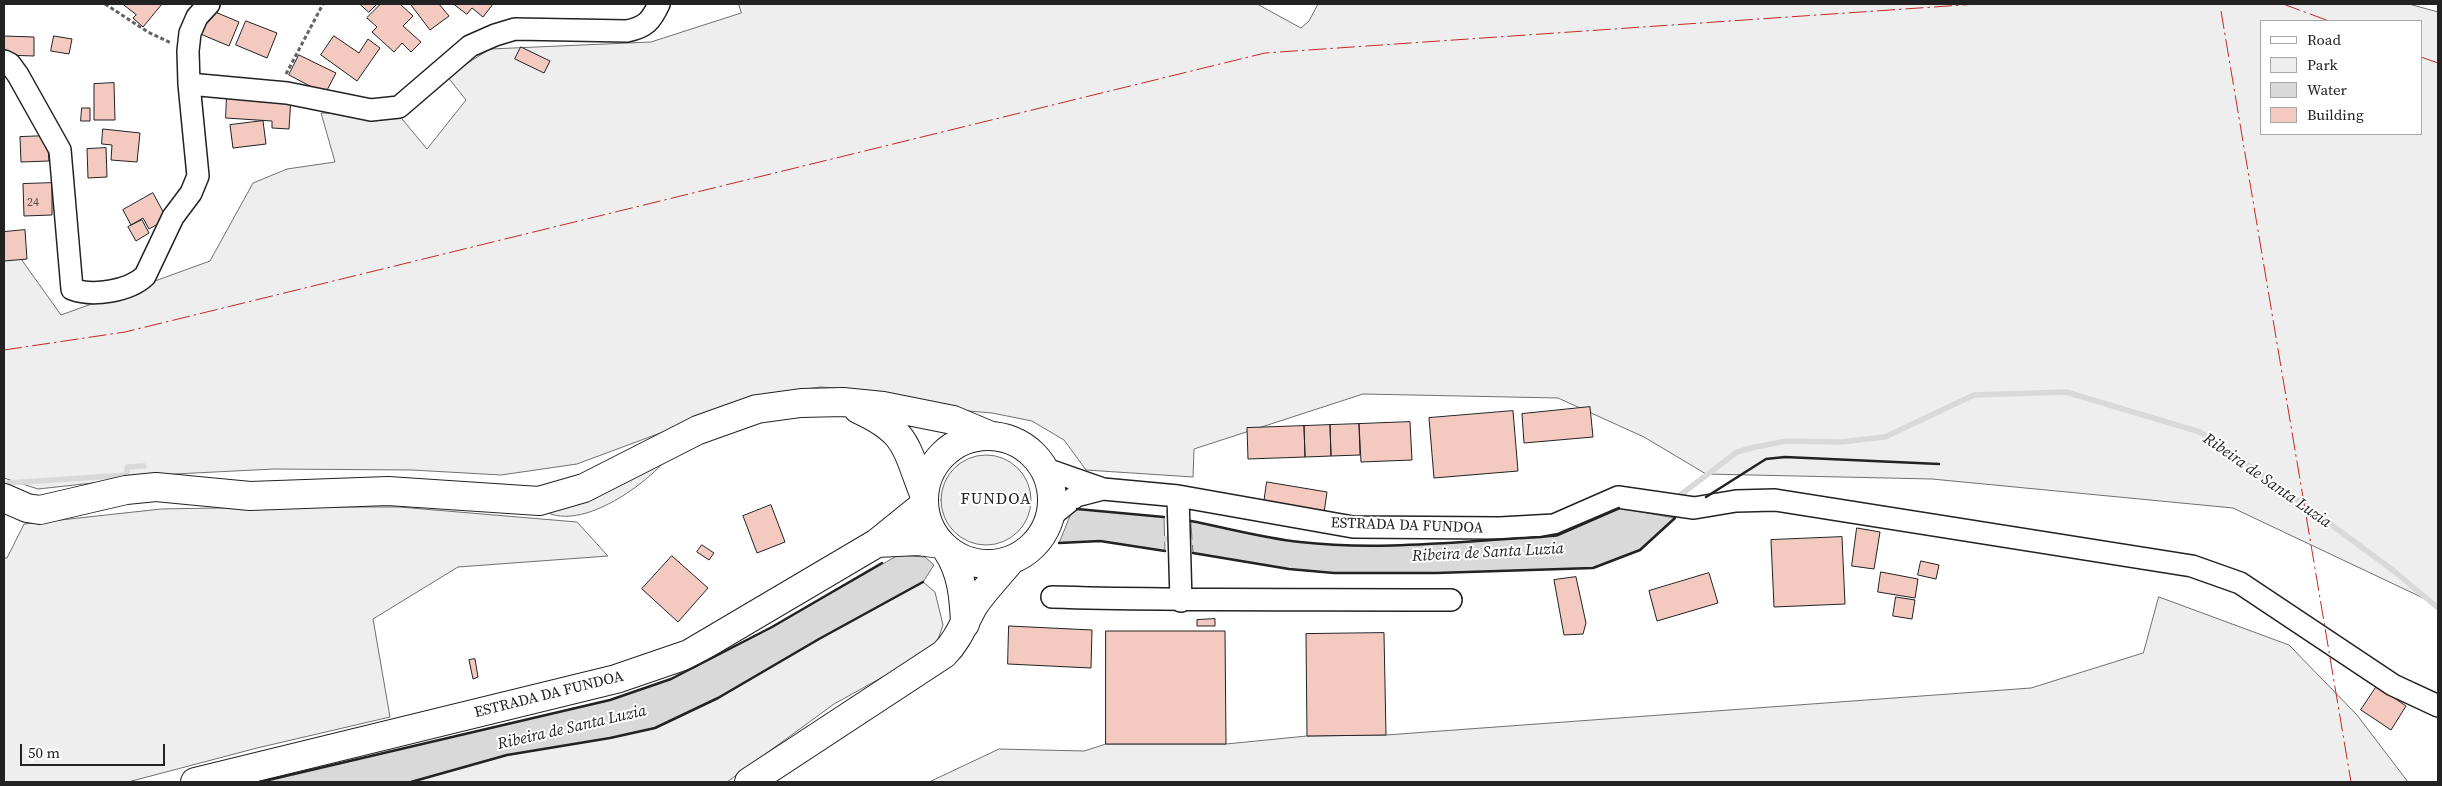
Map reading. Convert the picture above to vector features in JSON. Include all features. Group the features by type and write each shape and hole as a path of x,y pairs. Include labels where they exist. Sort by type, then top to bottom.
{"main road":[{"path":"4,498 27,508 40,510 126,490 156,487 250,496 388,491 539,501 584,488 698,430 757,409 801,403 843,402 883,406 953,420 991,436"},
{"path":"843,402 884,421 895,430 905,444 924,499 927,522 947,550 961,583 965,624"},
{"path":"749,782 944,654 959,637 986,589 1011,560 1035,543 1051,511 1048,480 1043,468 1021,445 1001,437 991,436 967,440 946,452 931,471 924,499"},
{"name":"ESTRADA DA FUNDOA","path":"195,782 616,679 689,654 877,542 924,499"},
{"name":"ESTRADA DA FUNDOA","path":"877,542 918,541 947,550"},
{"path":"947,550 984,564 1011,560"}],"street":[{"path":"4,61 10,64 18,75 60,150 72,289 83,293 138,283 145,276 173,217 191,193 198,176 189,84 188,51 190,33 197,17 209,4"},
{"path":"189,84 277,92 371,110 399,107 470,46 495,34 515,29 627,31 642,28 653,16 659,4"},
{"path":"1043,468 1104,489"},
{"path":"1051,511 1076,496 1104,489"},
{"name":"ESTRADA DA FUNDOA","path":"1104,489 1178,496 1352,527 1404,529 1500,528 1554,525 1618,497 1694,508 1736,501 1775,500 2192,566 2240,583 2392,684 2438,706"},
{"path":"1178,496 1177,519 1181,601"},
{"path":"1052,597 1181,601 1257,599 1451,600"}],"path":[{"path":"105,4 148,32 188,51"},
{"path":"277,92 323,4"}],"green space":[{"path":"739,4 1257,4 1301,28 1309,21 1318,4 2409,4 2438,12 2438,605 2233,508 1932,479 1706,474 1644,437 1558,398 1363,394 1194,449 1193,477 1086,470 1064,440 1032,421 992,413 934,408 879,392 821,387 765,394 577,464 501,475 412,470 274,469 175,474 38,489 4,478 4,235 61,315 210,261 253,183 287,169 335,162 321,113 398,114 427,149 466,100 447,76 490,49 651,42 741,13"},
{"path":"986,455 1003,458 1018,468 1028,483 1031,500 1028,517 1018,532 1003,542 986,545 969,542 954,532 944,517 941,500 944,483 954,468 969,458"},
{"path":"665,461 627,493 593,511 561,516 546,512 592,497"},
{"path":"399,507 577,522 608,556 458,567 373,619 390,717 257,748 128,782 4,782 4,558 7,558 24,524 161,509"},
{"path":"923,582 935,592 943,625 935,648 834,704 727,782 411,782 507,755 610,738 655,728 718,698 819,639"},
{"path":"2159,597 2289,645 2357,715 2408,782 929,782 999,749 1084,751 1106,744 1226,744 1307,736 1386,735 2031,688 2143,653"}],"water":[{"path":"1619,508 1675,518 1640,550 1593,568 1436,573 1334,573 1289,569 1193,553 1191,521 1286,540 1360,546 1451,543 1541,537 1558,534"},
{"path":"1077,509 1164,517 1165,551 1100,541 1059,543 1070,516"},
{"path":"899,555 925,557 934,565 923,582 819,639 718,698 655,728 610,738 507,755 411,782 260,782 610,700 672,679 768,629"}],"building":[{"path":"123,4 162,4 143,27 133,18 136,15"},
{"path":"360,4 377,4 369,12"},
{"path":"381,4 400,4 413,16 403,26 421,42 411,52 402,43 394,52 372,32 377,27 367,18"},
{"path":"439,4 449,16 430,30 411,5"},
{"path":"454,4 493,4 483,17 472,8 467,14"},
{"path":"208,9 239,22 229,46 198,33"},
{"path":"246,21 277,33 267,58 236,45"},
{"path":"4,36 34,37 34,56 4,55"},
{"path":"54,36 72,39 69,54 51,51"},
{"path":"334,36 359,53 368,39 380,48 357,81 321,55"},
{"path":"521,47 550,61 544,73 515,59"},
{"path":"299,55 336,73 325,94 289,75"},
{"path":"114,83 115,120 94,120 94,84"},
{"path":"227,94 291,97 289,129 272,128 272,121 226,118"},
{"path":"82,108 90,108 90,121 81,121"},
{"path":"263,121 266,144 233,148 230,125"},
{"path":"103,129 140,133 137,162 111,160 112,145 102,144"},
{"path":"47,136 49,161 21,162 20,137"},
{"path":"106,148 107,177 88,178 87,149"},
{"path":"52,183 52,215 24,216 23,184"},
{"path":"153,193 167,219 149,229 143,218 131,225 123,210"},
{"path":"142,220 149,233 136,241 128,227"},
{"path":"25,230 27,259 4,261 4,232"},
{"path":"1590,407 1593,437 1524,443 1522,414"},
{"path":"1513,411 1518,471 1434,478 1429,418"},
{"path":"1410,422 1412,460 1361,462 1359,424"},
{"path":"1359,424 1360,455 1331,456 1330,425"},
{"path":"1330,425 1331,456 1305,457 1304,426"},
{"path":"1304,426 1305,457 1248,459 1247,428"},
{"path":"1267,482 1327,492 1324,513 1264,503"},
{"path":"771,505 785,542 757,553 743,516"},
{"path":"1857,528 1880,532 1874,569 1852,566"},
{"path":"1842,537 1845,604 1774,607 1771,540"},
{"path":"702,545 714,553 709,560 697,552"},
{"path":"672,556 708,588 678,622 642,589"},
{"path":"1921,561 1939,565 1936,579 1918,575"},
{"path":"1881,572 1918,579 1915,598 1878,592"},
{"path":"1709,573 1718,603 1657,621 1649,591"},
{"path":"1576,577 1586,623 1583,634 1564,635 1554,580"},
{"path":"1896,597 1915,600 1912,619 1893,616"},
{"path":"1215,619 1215,626 1197,626 1197,620"},
{"path":"1009,626 1092,630 1091,668 1008,664"},
{"path":"1106,631 1225,631 1226,744 1106,744"},
{"path":"1384,633 1386,735 1307,736 1306,634"},
{"path":"475,659 478,677 473,679 469,660"},
{"path":"2377,686 2406,706 2391,730 2361,710"}],"waterway":[{"name":"Ribeira de Santa Luzia","path":"1675,499 1737,452 1755,447 1787,441 1841,442 1885,437 1974,395 2066,392 2200,432 2280,487 2394,571 2438,608"},
{"path":"4,490 8,483 127,475 127,467 144,466"},
{"name":"Ribeira de Santa Luzia","path":"1158,538 1198,543"}],"wall":[{"path":"1706,497 1766,459 1785,457 1939,464"},
{"path":"1191,521 1286,540 1360,546 1451,543 1541,537 1558,534 1619,508"},
{"path":"1077,509 1164,517"},
{"path":"1193,553 1289,569 1334,573 1436,573 1593,568 1640,550 1675,518"},
{"path":"1059,543 1100,541 1165,551"},
{"path":"260,782 610,700 671,679 772,627 882,563"},
{"path":"411,782 507,755 610,738 655,728 718,698 819,639 923,582"}],"power":[{"path":"4,350 125,332 1265,53 1977,4"},
{"path":"2283,4 2326,20"},
{"path":"2221,11 2351,782"},
{"path":"2422,57 2438,63"}],"district":[{"name":"FUNDOA","path":"996,500"}]}
